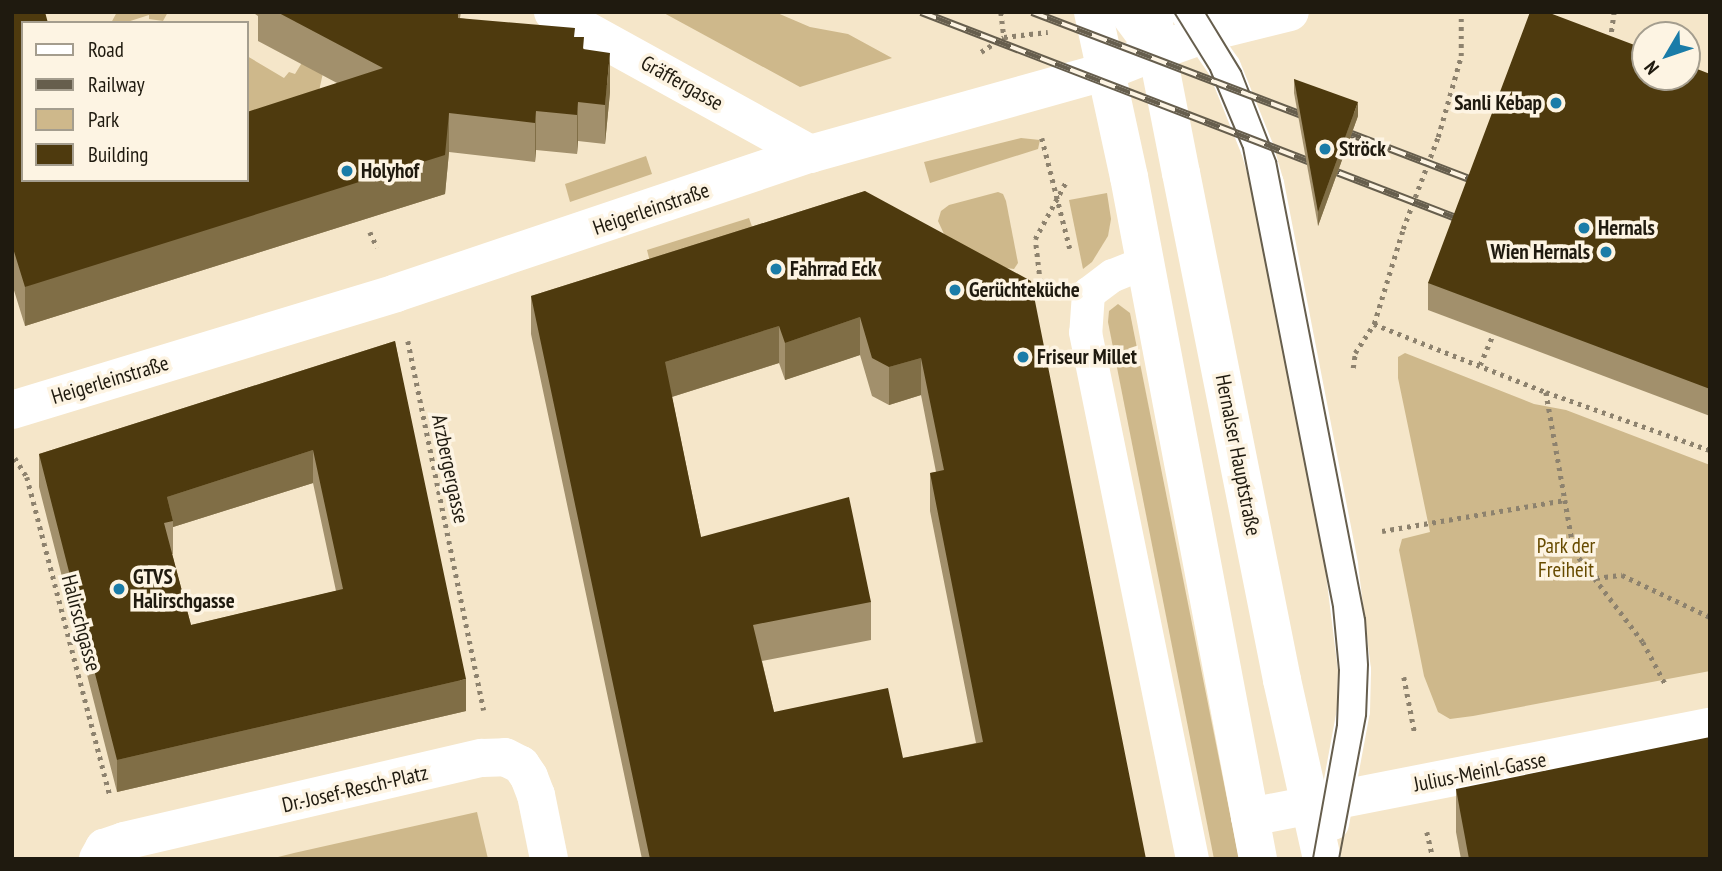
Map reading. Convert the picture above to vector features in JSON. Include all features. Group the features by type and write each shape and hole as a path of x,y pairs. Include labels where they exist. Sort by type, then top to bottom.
{"street":[{"name":"Gräffergasse","path":"553,12 810,154"},
{"path":"1093,12 1145,262 1258,859"},
{"path":"1128,12 1157,51"},
{"name":"Hernalser Hauptstraße","path":"1153,12 1157,51 1280,666 1324,802 1323,859"},
{"name":"Heigerleinstraße","path":"12,410 396,293 616,222 810,154 1104,72 1157,51 1195,24 1290,12"},
{"name":"Julius-Meinl-Gasse","path":"1250,817 1695,730"},
{"name":"Dr.-Josef-Resch-Platz","path":"98,859 104,848 124,841 482,758 505,757 521,765 529,777 536,795 549,859"}],"lane":[{"name":"Hernalser Hauptstraße","path":"1157,51 1167,12"},
{"path":"1195,24 1224,67 1257,149 1267,183 1341,565 1354,670 1353,710 1324,802"},
{"path":"1145,262 1112,275 1088,293 1085,332 1192,859"}],"path":[{"path":"1352,379 1355,353 1374,324 1403,229 1441,126 1461,56 1461,12"},
{"path":"1608,44 1614,25 1614,12"},
{"path":"1030,92 1076,274 1088,293"},
{"name":"Arzbergergasse","path":"370,232 396,293 485,717"},
{"path":"1029,287 1042,289"},
{"path":"1374,324 1545,392 1710,450"},
{"path":"1480,365 1493,334"},
{"path":"1545,392 1574,551 1643,642 1674,703 1695,730"},
{"name":"Halirschgasse","path":"12,455 27,477 111,802"},
{"path":"1370,533 1565,500"},
{"path":"1377,519 1382,543"},
{"path":"1595,578 1622,575 1710,617"},
{"path":"1403,672 1416,740"},
{"path":"1426,826 1433,859"}],"green space":[{"path":"117,12 168,12 163,21 149,19 149,15 130,21 112,21"},
{"path":"662,12 775,12 810,27 848,34 892,58 800,87"},
{"path":"248,57 284,78 289,72 295,74 303,61 323,73 319,91 248,131"},
{"path":"1021,138 1040,140 1038,149 930,183 924,162"},
{"path":"646,156 652,174 570,202 565,184"},
{"path":"998,192 1003,194 1006,201 1018,263 1014,269 1006,268 944,234 938,221 941,211 949,205"},
{"path":"1107,193 1111,219 1108,236 1092,262 1083,269 1069,200"},
{"path":"749,218 756,238 652,270 647,250"},
{"path":"1118,304 1130,313 1239,859 1214,859 1108,322 1109,311"},
{"name":"Park der Freiheit","path":"1405,353 1534,404 1566,410 1710,465 1710,671 1473,716 1450,719 1438,712 1424,676 1399,550 1402,539 1430,532 1398,378 1398,357"},
{"path":"477,812 488,859 270,859 294,853"}],"building":[{"name":"Holyhof","path":"12,12 45,12 47,21 21,21 21,182 248,182 248,112 383,68 277,12 458,12 458,18 575,28 574,37 584,37 583,49 610,53 605,105 578,102 577,115 536,111 535,123 449,113 445,155 25,287 12,245"},
{"name":"Hernals","path":"1530,12 1547,12 1631,44 1631,91 1701,91 1701,70 1710,74 1710,389 1428,283"},
{"name":"Ströck","path":"1294,79 1358,102 1318,212"},
{"path":"865,191 1031,281 1146,859 650,859 531,296","holes":["860,317 872,358 889,367 921,358 944,470 930,473 983,742 903,758 888,688 774,712 753,625 871,602 849,497 701,537 665,362 779,326 785,343"]},
{"name":"GTVS Halirschgasse","path":"395,341 466,679 117,760 39,454","holes":["313,450 343,589 191,625 164,523 173,521 167,497"]},
{"path":"1710,737 1710,859 1469,859 1456,789"}],"tram line":[{"path":"1174,12 1210,70 1243,148 1333,607 1339,670 1337,725 1313,859"},
{"path":"1205,12 1241,71 1276,161 1365,618 1368,665 1366,716 1339,859"}],"railway":[{"path":"921,12 1469,223"},
{"path":"1032,12 1487,186"}],"place":[{"name":"Sanli Kebap","path":"1556,103"},
{"name":"Ströck","path":"1325,149"},
{"name":"Holyhof","path":"347,171"},
{"name":"Hernals","path":"1584,228"},
{"name":"Wien Hernals","path":"1606,252"},
{"name":"Fahrrad Eck","path":"776,269"},
{"name":"Gerüchteküche","path":"955,290"},
{"name":"Friseur Millet","path":"1023,357"},
{"name":"GTVS Halirschgasse","path":"119,589"}]}
